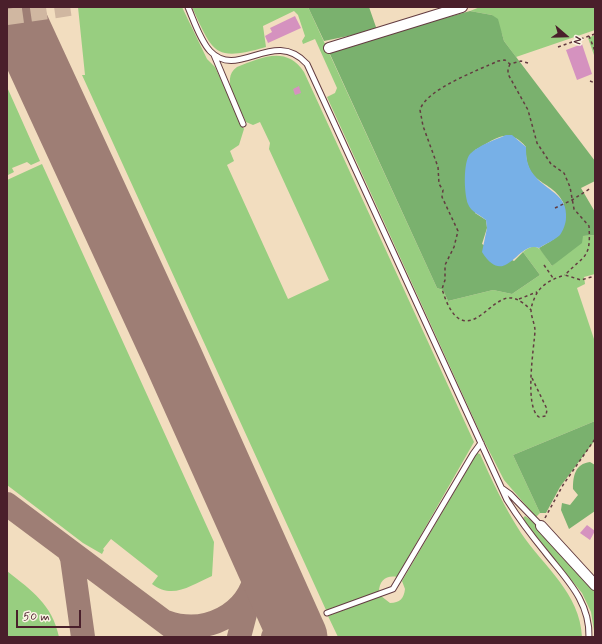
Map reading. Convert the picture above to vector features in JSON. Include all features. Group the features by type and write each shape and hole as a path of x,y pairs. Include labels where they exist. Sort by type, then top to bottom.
{"street":[{"path":"329,48 462,7"},
{"path":"541,526 595,585"}],"lane":[{"path":"188,7 201,35 214,54 243,124"},
{"path":"214,54 220,58 234,61 280,50 294,53 307,64 502,489 522,524 580,596 586,610 590,627 589,637"},
{"path":"327,613 393,589 481,443"},
{"path":"502,489 510,494 541,526"}],"path":[{"path":"558,46 595,34"},
{"path":"589,36 595,51"},
{"path":"505,60 510,64 508,74 528,110 537,143 551,164 564,173 570,187 574,209 588,226 589,248 582,260 564,275 553,278 537,292 518,299 498,300 481,314 470,320 458,318 447,303 442,289 445,280 444,270 456,242 458,231 442,197 443,190 439,184 438,167 423,126 420,110 424,102 432,95 456,81 498,61 505,60"},
{"path":"510,64 521,61 528,63"},
{"path":"590,81 595,83"},
{"path":"555,208 572,200 591,188"},
{"path":"544,265 553,278"},
{"path":"564,275 581,280 595,276"},
{"path":"532,378 547,409 546,416 539,417 534,412 532,378 534,325 531,310 537,292"},
{"path":"518,299 531,310"},
{"path":"547,513 563,485 595,439"}],"green space":[{"path":"78,7 182,7 207,59 215,67 244,129 239,145 230,151 234,161 227,165 288,299 329,280 269,149 270,143 260,122 253,125 246,122 232,94 230,79 232,72 237,67 255,60 273,56 281,56 289,59 297,64 304,72 474,442 397,577 386,578 380,585 379,592 326,610 82,75 85,75"},
{"path":"192,7 308,7 437,288 443,290 448,301 493,290 512,294 540,275 523,252 528,248 537,247 540,249 552,266 583,236 595,235 595,274 584,277 585,284 577,288 595,342 595,421 513,455 540,513 536,517 504,480 483,439 327,97 335,93 337,88 315,39 303,44 302,41 305,36 298,15 294,11 263,26 266,47 235,54 225,53 217,50 211,44 205,35"},
{"path":"308,7 369,7 377,30 324,41"},
{"path":"480,7 595,7 595,30 516,57 504,41 492,15 470,11"},
{"path":"470,11 492,15 498,19 504,41 595,161 595,181 581,188 595,212 595,235 583,236 582,243 552,266 539,248 553,240 560,233 564,217 563,202 552,189 534,175 529,169 526,147 513,137 502,136 475,150 475,213 486,220 487,228 482,244 514,261 523,252 540,275 512,294 493,290 448,301 443,290 437,288 329,52"},
{"path":"595,35 595,58 588,38"},
{"path":"7,87 40,161 31,165 27,162 12,168 14,172 8,175"},
{"path":"42,164 214,542 212,576 189,587 175,591 160,589 152,584 158,576 111,539 103,549 102,554 83,543 7,485 7,180"},
{"path":"595,421 595,440 560,487 546,513 540,513 513,455"},
{"path":"477,453 480,454 499,494 521,533 568,594 580,621 582,637 338,637 328,616 381,596 390,603 399,601 404,595 405,589 402,581"},
{"path":"590,462 595,465 595,511 569,529 561,510 562,503 570,505 578,495 573,489 574,475 581,465"},
{"path":"525,516 535,523 595,590 595,637 591,612 582,593 532,532 523,518"},
{"path":"7,571 40,599 56,626 59,637 7,637"}],"water":[{"path":"506,135 512,135 526,147 527,162 532,172 564,203 566,218 565,225 560,235 555,239 539,248 532,247 525,250 512,261 505,265 498,266 490,262 482,252 487,228 486,220 469,207 465,186 465,171 470,154 482,145"}],"building":[{"path":"295,16 301,28 268,43 265,36 272,32 270,28"},
{"path":"582,44 592,74 577,80 566,50"},
{"path":"299,86 301,93 295,95 293,89"},
{"path":"587,525 595,531 590,540 580,533"}],"taxiway":[{"path":"7,504 185,637"},
{"path":"166,622 181,626 210,624 223,619 234,611 244,601 256,574 257,564 253,537"},
{"path":"69,551 72,558 83,637"},
{"path":"239,637 250,595"},
{"path":"273,637 293,627"}],"runway":[{"path":"11,7 173,358 298,637"}],"tunnel":[{"path":"7,17 77,7"}]}
